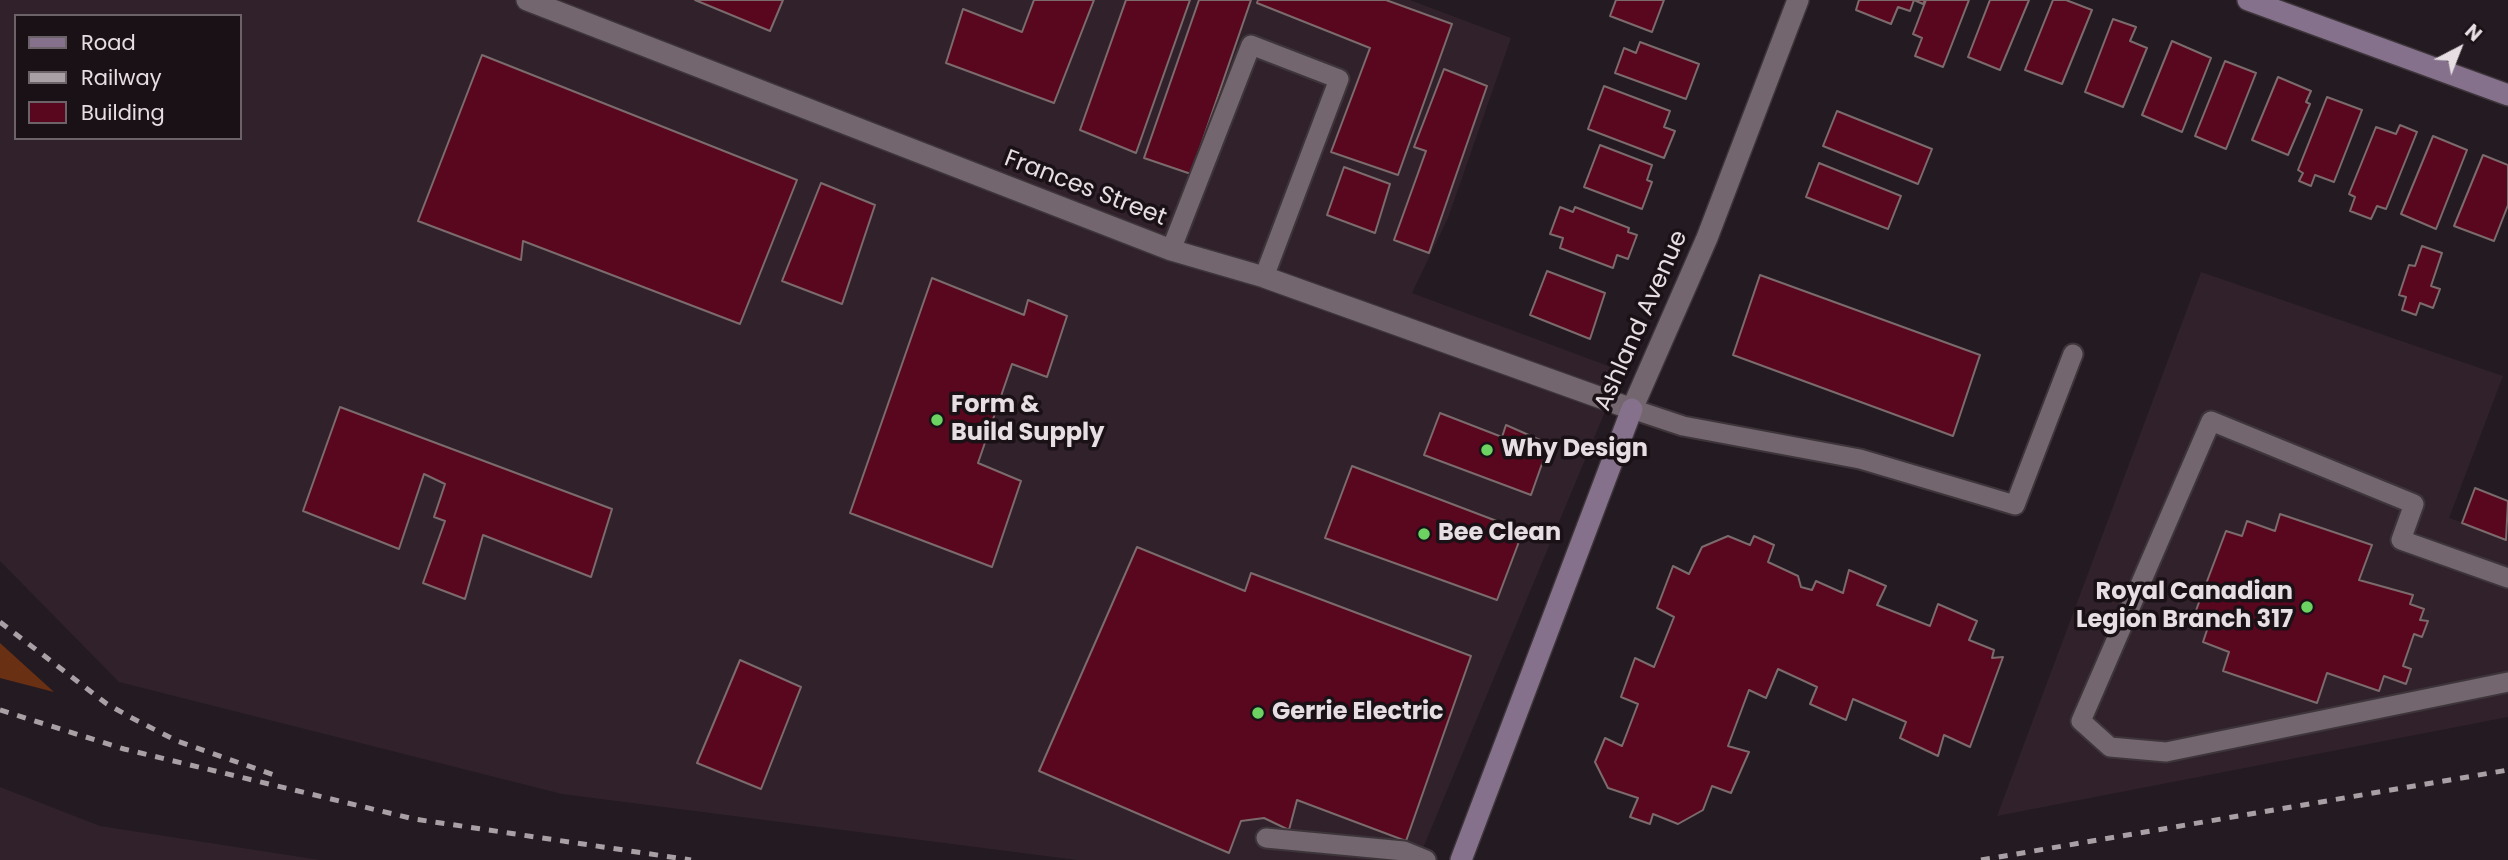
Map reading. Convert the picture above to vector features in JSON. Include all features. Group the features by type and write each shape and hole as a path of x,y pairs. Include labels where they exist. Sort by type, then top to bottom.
{"street":[{"name":"Frances Street","path":"527,0 1171,250 1264,277 1632,409"},
{"name":"Ashland Avenue","path":"1461,860 1632,409 1707,238 1798,0"},
{"path":"2248,0 2508,95"}],"lane":[{"path":"1171,250 1251,45 1339,79 1264,277"},
{"path":"1632,409 1683,426 1860,459 2015,505 2073,354"},
{"path":"2508,578 2401,540 2414,504 2211,421 2081,721 2110,747 2166,752 2508,682"},
{"path":"1266,838 1404,851 1426,860"}],"shaded area":[{"path":"0,0 1410,0 1511,38 1448,218 1412,293 1622,371 1418,860 1077,860 562,794 119,682 0,561"},
{"path":"2201,272 2503,376 2449,518 2508,538 2508,717 1997,816"},
{"path":"0,643 54,692 0,678"},
{"path":"0,787 100,826 320,860 0,860"}],"building":[{"path":"695,0 783,0 770,31"},
{"path":"1034,0 1094,0 1054,103 946,63 963,9 1022,32"},
{"path":"1126,0 1190,0 1136,153 1080,130"},
{"path":"1199,0 1251,0 1191,174 1144,158"},
{"path":"1258,0 1386,0 1452,24 1398,175 1331,152 1370,48 1257,3"},
{"path":"1616,0 1664,0 1652,32 1610,16"},
{"path":"1859,0 1914,0 1910,11 1898,7 1891,24 1856,10"},
{"path":"1926,0 1969,0 1943,67 1915,56 1922,38 1913,34"},
{"path":"1990,0 2029,0 2000,70 1968,57"},
{"path":"2053,0 2066,0 2092,10 2062,84 2025,70"},
{"path":"2113,19 2136,27 2130,41 2147,48 2123,107 2085,92"},
{"path":"2172,41 2211,58 2182,132 2142,115"},
{"path":"1640,42 1699,64 1686,99 1615,73 1624,48 1636,53"},
{"path":"482,55 797,180 740,324 523,241 521,260 418,221"},
{"path":"2225,61 2256,73 2226,149 2195,136"},
{"path":"1444,69 1487,86 1429,253 1394,240 1426,151 1414,147"},
{"path":"2278,77 2311,91 2306,102 2310,104 2288,155 2252,140"},
{"path":"1604,86 1670,111 1664,127 1675,131 1664,158 1588,129"},
{"path":"2327,97 2362,110 2334,182 2315,175 2311,186 2299,181 2303,173 2298,170"},
{"path":"1837,111 1932,149 1918,184 1823,146"},
{"path":"2400,125 2417,132 2386,209 2377,206 2371,219 2350,211 2355,197 2349,194 2376,127 2396,134"},
{"path":"2433,136 2467,150 2436,229 2401,214"},
{"path":"1600,145 1652,165 1647,180 1652,182 1642,209 1584,187"},
{"path":"2483,155 2508,165 2508,205 2494,241 2454,226"},
{"path":"1819,163 1901,196 1888,229 1806,197"},
{"path":"1344,167 1390,184 1375,233 1327,215"},
{"path":"821,183 875,205 842,304 782,281"},
{"path":"1560,207 1573,212 1575,207 1629,228 1628,232 1637,235 1628,259 1617,255 1613,268 1560,248 1563,238 1550,234"},
{"path":"2422,246 2442,253 2431,286 2440,289 2433,308 2420,303 2416,315 2402,310 2406,297 2399,295 2409,265 2415,266"},
{"path":"1547,271 1605,293 1590,339 1530,315"},
{"path":"1760,275 1980,355 1953,436 1733,355"},
{"name":"Form & Build Supply","path":"932,278 1024,315 1028,300 1067,316 1047,377 1012,364 978,463 1021,481 992,567 850,513"},
{"path":"340,407 612,509 591,577 483,535 465,599 423,583 445,521 434,517 445,484 424,474 399,549 303,511"},
{"name":"Why Design","path":"1440,413 1502,437 1506,425 1549,444 1531,495 1424,455"},
{"name":"Bee Clean","path":"1352,466 1523,531 1497,600 1325,538"},
{"path":"2475,488 2508,501 2506,540 2462,523"},
{"name":"Royal Canadian Legion Branch 317","path":"2280,514 2372,545 2359,580 2413,595 2410,604 2424,609 2420,620 2428,621 2422,637 2414,634 2403,666 2411,669 2406,684 2384,676 2379,691 2327,673 2317,703 2223,671 2229,652 2203,642 2208,627 2192,621 2226,531 2242,536 2247,521 2275,531"},
{"path":"1728,536 1750,545 1754,536 1774,545 1768,562 1798,576 1801,587 1812,590 1816,581 1843,593 1849,570 1886,586 1877,605 1930,626 1938,604 1977,621 1969,640 1994,650 1992,658 2003,657 1970,747 1944,735 1938,756 1900,738 1906,722 1853,699 1846,720 1810,704 1817,687 1778,669 1766,698 1749,690 1728,746 1749,752 1731,793 1712,786 1703,810 1678,824 1653,814 1650,824 1630,817 1638,798 1608,788 1595,762 1605,738 1622,746 1638,704 1621,697 1635,658 1654,667 1674,617 1657,608 1673,566 1689,574 1702,547"},
{"name":"Gerrie Electric","path":"1137,547 1245,591 1251,573 1471,656 1406,841 1297,800 1289,830 1264,818 1241,821 1229,853 1039,771"},
{"path":"740,660 801,687 761,789 697,763"}],"railway":[{"path":"0,622 107,704 132,718 177,741 274,775"},
{"path":"0,710 124,749 414,819 691,860"},
{"path":"1981,860 2508,770"}],"place":[{"name":"Form & Build Supply","path":"937,420"},
{"name":"Why Design","path":"1487,450"},
{"name":"Bee Clean","path":"1424,534"},
{"name":"Royal Canadian Legion Branch 317","path":"2307,607"},
{"name":"Gerrie Electric","path":"1258,713"}]}
